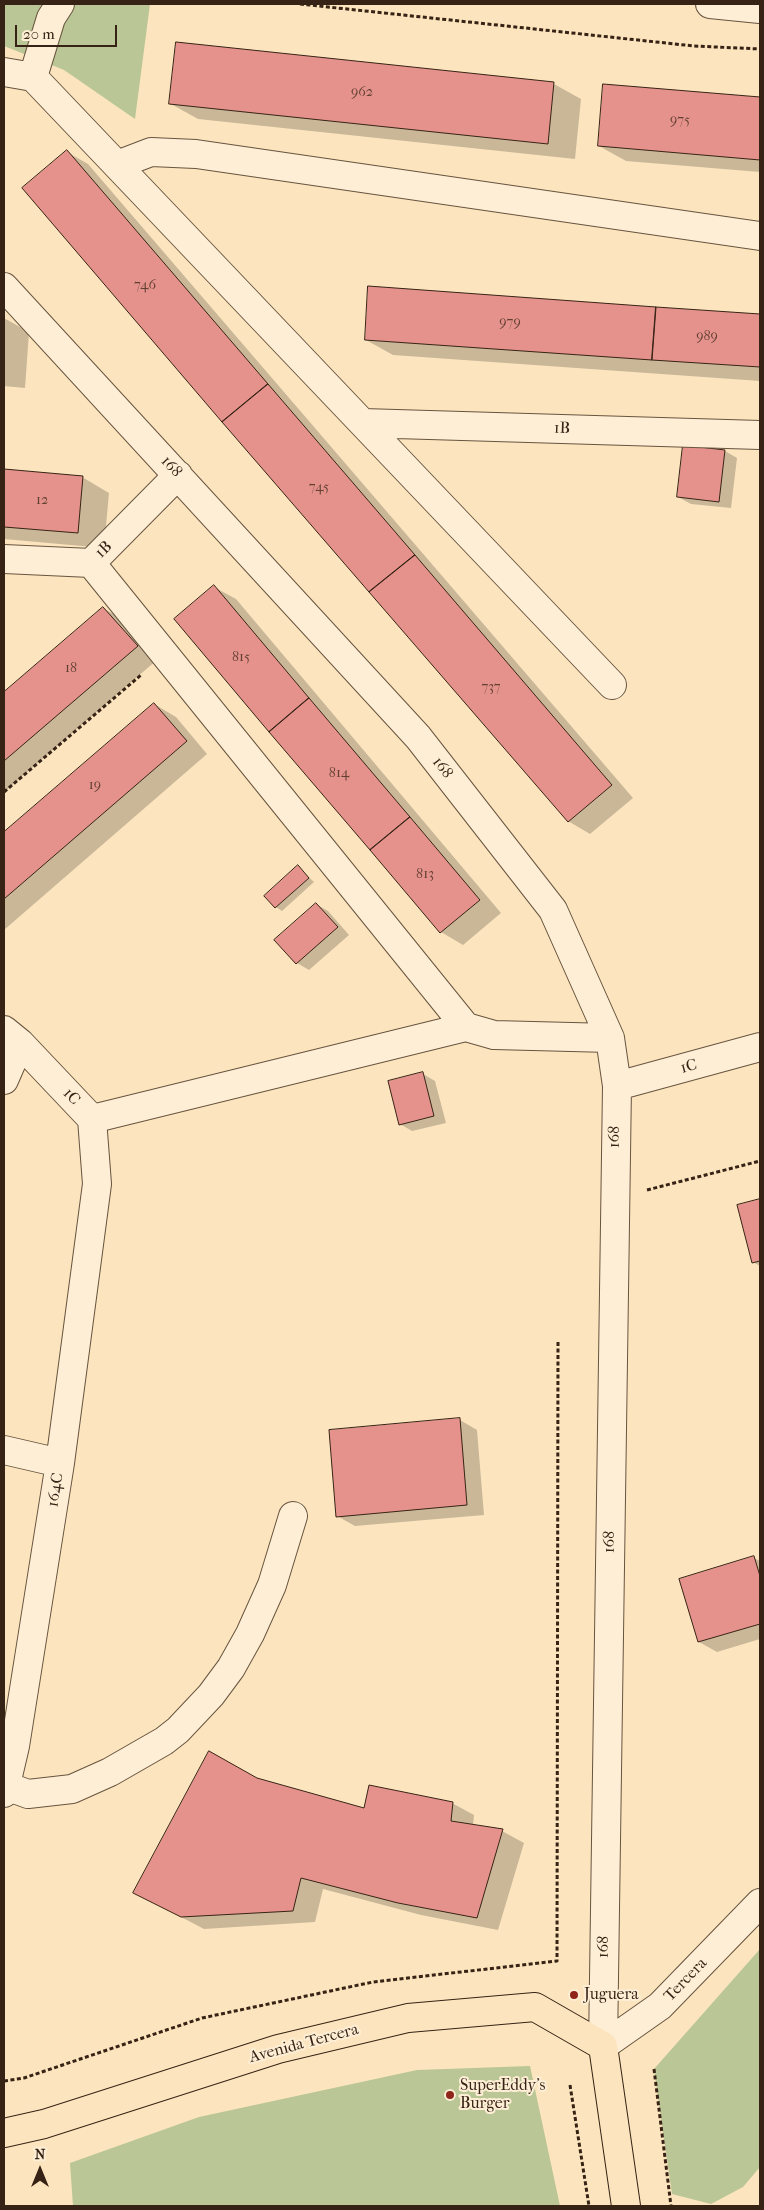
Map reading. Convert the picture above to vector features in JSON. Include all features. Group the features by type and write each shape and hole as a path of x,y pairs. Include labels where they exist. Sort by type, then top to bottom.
{"main road":[{"name":"Avenida Tercera","path":"4,2133 44,2124 278,2049 408,2018 535,2006 603,2046"},
{"name":"168","path":"603,2046 626,2206"}],"street":[{"path":"33,77 51,18 60,4"},
{"path":"710,4 760,9"},
{"path":"4,72 33,77 612,685"},
{"path":"117,165 151,152 196,154 760,236"},
{"name":"168","path":"4,287 418,737 553,910 610,1038 617,1086 603,2046"},
{"name":"1B","path":"363,423 760,435"},
{"name":"1B","path":"4,559 91,563 178,475"},
{"path":"91,563 466,1027"},
{"path":"92,1119 466,1027 494,1035 610,1038"},
{"path":"4,1080 12,1037"},
{"name":"1C","path":"12,1037 92,1119 97,1184"},
{"name":"1C","path":"617,1086 760,1047"},
{"name":"164C","path":"5,1790 10,1744 60,1463 97,1184"},
{"path":"4,1450 60,1463"},
{"path":"5,1790 28,1794 72,1789 110,1772 164,1741 178,1730 211,1695 231,1668 250,1634 272,1586 292,1516"},
{"name":"Tercera","path":"603,2046 660,2006 760,1904"}],"path":[{"path":"300,4 694,46 760,49"},
{"path":"4,792 165,655"},
{"path":"614,1198 760,1161"},
{"path":"4,2081 24,2078 202,2018 373,1982 557,1961 558,1340"},
{"path":"654,2069 671,2206"},
{"path":"570,2085 589,2206"}],"green space":[{"path":"4,4 150,4 135,119 64,70 4,46"},
{"path":"760,1949 760,2167 743,2187 711,2204 672,2194 654,2069"},
{"path":"530,2066 560,2206 73,2206 70,2163 199,2117 417,2070"}],"building":[{"path":"176,42 554,82 548,144 169,104"},
{"path":"603,84 760,97 760,160 598,146"},
{"path":"67,150 268,384 222,422 22,188"},
{"path":"368,286 656,307 652,360 365,340"},
{"path":"656,307 760,314 760,367 652,360"},
{"path":"268,384 415,555 369,592 222,422"},
{"path":"683,445 725,450 719,502 677,497"},
{"path":"4,469 83,476 78,533 4,527"},
{"path":"415,555 612,785 568,822 369,592"},
{"path":"214,585 309,698 269,732 174,619"},
{"path":"103,607 138,646 4,761 4,692"},
{"path":"309,698 410,817 370,850 269,732"},
{"path":"154,703 187,741 4,899 4,832"},
{"path":"410,817 480,900 440,933 370,850"},
{"path":"298,865 309,878 275,908 264,896"},
{"path":"316,903 338,927 296,964 274,940"},
{"path":"423,1072 434,1116 399,1125 388,1081"},
{"path":"760,1199 760,1261 752,1263 737,1205"},
{"path":"460,1418 467,1505 336,1517 329,1430"},
{"path":"754,1556 760,1576 760,1624 698,1642 679,1579"},
{"path":"209,1751 257,1778 364,1808 369,1785 453,1802 451,1821 503,1829 477,1918 398,1903 301,1878 293,1911 181,1917 133,1893"}],"place":[{"name":"Juguera","path":"574,1995"},
{"name":"SuperEddy's Burger","path":"450,2095"}]}
